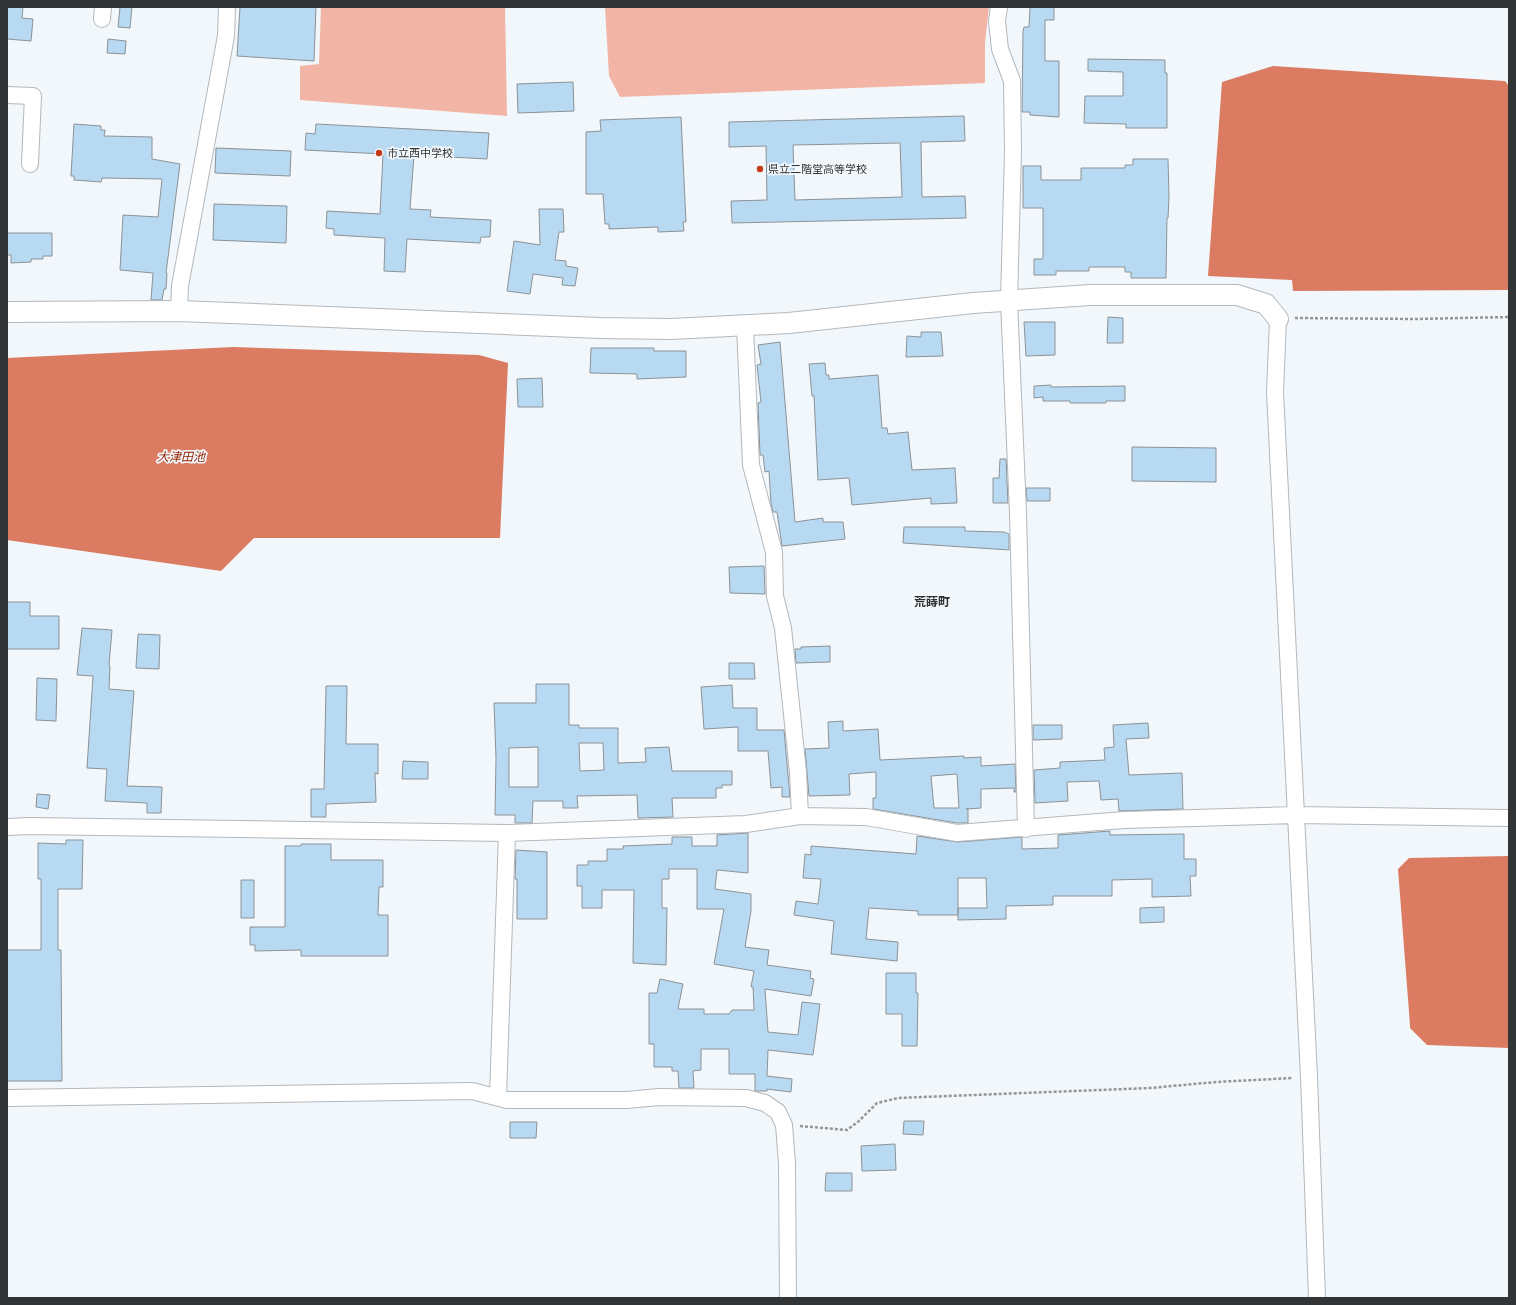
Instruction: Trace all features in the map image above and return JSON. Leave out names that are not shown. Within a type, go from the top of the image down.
[{"type":"street","points":[[179,311],[180,286],[226,36],[227,7]]},
{"type":"street","points":[[999,7],[997,22],[1000,49],[1012,81],[1013,151],[1010,301],[1018,514],[1026,829]]},
{"type":"street","points":[[7,95],[33,96],[30,164]]},
{"type":"street","points":[[7,312],[179,311],[600,328],[671,329],[789,324],[973,303],[1090,295],[1237,295],[1266,304],[1278,320],[1275,392],[1309,1077],[1317,1298]]},
{"type":"street","points":[[745,326],[751,465],[774,552],[775,596],[784,636],[798,772],[800,816]]},
{"type":"street","points":[[7,827],[30,826],[507,833],[746,824],[800,816],[866,817],[958,833],[1026,829],[1124,820],[1296,815],[1509,818]]},
{"type":"street","points":[[498,1097],[507,833]]},
{"type":"street","points":[[7,1098],[472,1091],[507,1100],[627,1100],[660,1097],[746,1098],[765,1103],[778,1112],[784,1125],[787,1164],[788,1298]]},
{"type":"path","points":[[1278,320],[1509,317]]},
{"type":"path","points":[[784,1125],[847,1130],[859,1121],[877,1103],[898,1098],[1027,1094],[1309,1077]]},
{"type":"shaded area","points":[[321,7],[505,7],[507,116],[300,100],[300,66],[319,64]]},
{"type":"shaded area","points":[[605,7],[989,7],[985,43],[985,83],[620,97],[609,76]]},
{"type":"water","points":[[1273,66],[1505,81],[1509,86],[1509,290],[1293,291],[1292,280],[1208,276],[1222,82]]},
{"type":"water","name":"大津田池","points":[[233,347],[479,355],[508,363],[500,538],[254,538],[221,571],[7,540],[7,358]]},
{"type":"water","points":[[1509,856],[1509,1048],[1427,1045],[1410,1028],[1398,869],[1409,858]]},
{"type":"building","points":[[7,7],[23,7],[22,18],[33,19],[31,41],[7,39]]},
{"type":"building","points":[[120,7],[132,7],[130,28],[118,27]]},
{"type":"building","points":[[240,7],[316,7],[314,61],[237,56]]},
{"type":"building","points":[[1030,7],[1054,7],[1054,20],[1045,20],[1045,61],[1059,61],[1059,117],[1030,115],[1030,112],[1022,112],[1023,32],[1024,27],[1029,27]]},
{"type":"building","points":[[108,39],[126,41],[125,54],[107,53]]},
{"type":"building","points":[[1088,59],[1165,60],[1165,73],[1167,73],[1167,128],[1126,128],[1126,124],[1084,123],[1085,96],[1123,96],[1123,72],[1088,71]]},
{"type":"building","points":[[573,82],[574,111],[518,113],[517,84]]},
{"type":"building","points":[[964,116],[965,141],[921,142],[922,197],[965,196],[966,218],[732,223],[731,201],[767,200],[766,146],[729,147],[729,122]],"holes":[[[900,143],[902,197],[795,200],[793,145]]]},
{"type":"building","points":[[681,117],[686,222],[683,222],[684,231],[658,232],[658,227],[609,229],[609,224],[605,224],[603,194],[586,194],[586,132],[601,131],[600,120]]},
{"type":"building","points":[[74,124],[101,126],[101,130],[105,130],[104,136],[152,137],[152,159],[180,164],[166,273],[166,289],[164,289],[162,300],[151,300],[153,273],[120,270],[123,215],[158,217],[162,179],[102,178],[101,182],[74,180],[74,176],[71,176]]},
{"type":"building","points":[[316,124],[489,133],[487,159],[414,155],[410,209],[431,210],[430,217],[491,220],[490,237],[481,237],[480,243],[407,239],[405,272],[384,271],[385,238],[334,235],[334,229],[326,228],[327,211],[380,214],[383,154],[305,150],[306,133],[315,134]]},
{"type":"building","points":[[216,148],[291,151],[290,176],[215,173]]},
{"type":"building","points":[[1133,159],[1168,159],[1169,197],[1167,218],[1166,278],[1131,278],[1131,272],[1125,272],[1125,267],[1089,267],[1089,271],[1056,271],[1056,275],[1034,275],[1034,259],[1042,259],[1043,257],[1043,208],[1023,208],[1023,166],[1041,166],[1041,180],[1081,180],[1081,168],[1125,168],[1125,165],[1133,165]]},
{"type":"building","points":[[214,204],[287,206],[286,243],[213,240]]},
{"type":"building","points":[[539,209],[563,209],[564,232],[559,232],[555,260],[566,261],[566,266],[578,268],[575,286],[562,285],[563,278],[533,274],[530,294],[507,291],[514,241],[540,245]]},
{"type":"building","points":[[7,233],[52,233],[52,256],[43,256],[43,259],[31,259],[31,262],[11,263],[11,255],[7,255]]},
{"type":"building","points":[[1108,317],[1123,318],[1123,343],[1107,343]]},
{"type":"building","points":[[1024,322],[1055,322],[1055,355],[1026,356]]},
{"type":"building","points":[[921,332],[941,332],[943,356],[906,357],[907,336],[921,337]]},
{"type":"building","points":[[780,342],[795,522],[823,518],[823,522],[843,522],[845,539],[782,546],[777,512],[773,512],[771,503],[769,471],[765,472],[763,455],[760,455],[758,403],[761,402],[757,365],[761,364],[758,345]]},
{"type":"building","points":[[591,348],[654,348],[654,351],[686,351],[686,377],[637,379],[637,374],[590,373]]},
{"type":"building","points":[[825,363],[826,375],[829,375],[829,379],[878,375],[882,428],[887,428],[888,434],[908,432],[912,470],[955,468],[957,503],[931,504],[931,498],[852,505],[849,478],[818,480],[814,396],[812,396],[809,364]]},
{"type":"building","points":[[542,378],[543,407],[518,407],[517,379]]},
{"type":"building","points":[[1051,385],[1051,387],[1125,386],[1125,401],[1106,401],[1106,403],[1070,403],[1070,401],[1043,401],[1043,397],[1034,398],[1034,386]]},
{"type":"building","points":[[1132,447],[1216,448],[1216,482],[1132,481]]},
{"type":"building","points":[[1000,459],[1006,459],[1008,503],[993,503],[993,478],[999,478]]},
{"type":"building","points":[[1026,488],[1050,488],[1050,501],[1027,501]]},
{"type":"building","points":[[904,527],[965,527],[965,531],[1004,532],[1009,534],[1009,550],[903,543]]},
{"type":"building","points":[[764,566],[765,594],[730,593],[729,567]]},
{"type":"building","points":[[7,602],[30,602],[30,616],[59,616],[59,649],[7,649]]},
{"type":"building","points":[[82,628],[112,630],[109,665],[109,689],[134,691],[127,786],[162,787],[161,813],[147,813],[147,803],[105,801],[107,769],[87,768],[93,676],[77,675]]},
{"type":"building","points":[[138,634],[160,635],[159,669],[136,668]]},
{"type":"building","points":[[830,646],[830,662],[796,663],[795,649],[801,649],[801,647]]},
{"type":"building","points":[[729,663],[754,663],[755,679],[729,679]]},
{"type":"building","points":[[37,678],[57,679],[56,721],[36,720]]},
{"type":"building","points":[[536,684],[569,684],[569,725],[579,725],[579,728],[618,728],[618,763],[646,762],[645,748],[669,747],[672,771],[732,771],[732,785],[722,785],[722,788],[716,788],[716,798],[672,798],[673,817],[638,818],[637,795],[577,796],[578,808],[563,808],[563,801],[533,801],[532,823],[515,823],[515,815],[495,815],[496,758],[494,703],[536,703]],"holes":[[[579,743],[603,743],[604,770],[580,771]],[[538,747],[538,787],[509,787],[509,748]]]},
{"type":"building","points":[[732,685],[733,708],[757,708],[757,730],[784,730],[790,797],[782,797],[782,787],[771,788],[768,751],[738,751],[738,727],[704,729],[701,687]]},
{"type":"building","points":[[326,686],[347,686],[346,744],[378,744],[378,774],[375,773],[376,802],[326,804],[326,817],[311,817],[311,789],[324,789]]},
{"type":"building","points":[[843,721],[843,731],[878,729],[880,760],[964,756],[964,758],[981,757],[981,766],[1015,764],[1016,792],[1014,792],[1014,788],[981,789],[981,808],[966,809],[968,809],[968,823],[957,823],[873,809],[873,798],[876,798],[876,772],[849,774],[850,795],[809,796],[805,749],[829,748],[828,722]],"holes":[[[957,774],[959,808],[934,808],[931,776]]]},
{"type":"building","points":[[1148,723],[1149,738],[1126,739],[1129,775],[1182,773],[1183,809],[1119,811],[1118,799],[1101,800],[1099,781],[1067,782],[1068,801],[1035,803],[1034,770],[1060,768],[1060,762],[1105,760],[1104,748],[1114,747],[1113,725]]},
{"type":"building","points":[[1033,725],[1062,725],[1062,739],[1033,740]]},
{"type":"building","points":[[403,761],[428,762],[428,779],[402,779]]},
{"type":"building","points":[[37,794],[50,795],[48,809],[36,807]]},
{"type":"building","points":[[1110,831],[1110,835],[1184,834],[1184,859],[1196,859],[1196,876],[1190,876],[1191,896],[1152,897],[1152,879],[1112,880],[1112,896],[1053,896],[1053,905],[1006,906],[1006,919],[958,920],[958,915],[918,915],[918,911],[869,908],[866,939],[898,942],[897,961],[831,954],[834,921],[794,915],[796,901],[818,904],[821,879],[803,878],[805,854],[811,855],[811,846],[916,854],[917,836],[958,842],[1022,837],[1022,849],[1058,848],[1058,835]],"holes":[[[958,878],[986,878],[987,908],[958,908]]]},
{"type":"building","points":[[748,833],[748,873],[717,870],[715,889],[751,894],[751,911],[745,947],[769,950],[767,965],[811,971],[810,978],[814,979],[811,996],[765,989],[768,1032],[798,1035],[802,1002],[820,1004],[813,1055],[768,1050],[767,1076],[792,1079],[791,1092],[767,1089],[767,1091],[755,1091],[755,1074],[729,1074],[729,1049],[701,1049],[701,1070],[693,1071],[694,1088],[679,1088],[678,1071],[672,1071],[672,1067],[654,1067],[654,1044],[649,1044],[649,993],[657,993],[660,979],[683,984],[678,1009],[704,1009],[704,1014],[729,1014],[732,1010],[754,1010],[753,987],[751,987],[754,971],[714,964],[724,909],[697,909],[697,869],[669,869],[669,879],[662,879],[662,908],[667,908],[666,965],[633,963],[634,890],[602,890],[602,908],[582,908],[582,886],[577,886],[577,865],[588,865],[588,861],[607,861],[607,849],[623,849],[623,846],[672,844],[672,837],[692,837],[692,846],[717,846],[717,835]]},
{"type":"building","points":[[66,840],[83,840],[82,889],[58,889],[58,950],[61,950],[62,1081],[7,1081],[7,950],[41,950],[41,879],[38,879],[38,843],[66,844]]},
{"type":"building","points":[[301,844],[331,844],[331,860],[383,860],[383,887],[379,887],[378,915],[388,915],[388,956],[301,956],[301,950],[255,951],[255,945],[250,945],[250,927],[285,927],[285,846],[301,846]]},
{"type":"building","points":[[516,850],[547,852],[547,919],[517,919],[517,879],[515,879]]},
{"type":"building","points":[[241,880],[254,880],[254,918],[241,918]]},
{"type":"building","points":[[1164,907],[1164,922],[1140,923],[1140,908]]},
{"type":"building","points":[[886,973],[916,973],[916,993],[918,993],[917,1046],[902,1046],[902,1014],[886,1014]]},
{"type":"building","points":[[904,1121],[924,1121],[923,1135],[903,1134]]},
{"type":"building","points":[[510,1122],[537,1122],[536,1138],[510,1138]]},
{"type":"building","points":[[895,1144],[896,1170],[862,1171],[861,1146]]},
{"type":"building","points":[[826,1173],[852,1173],[852,1191],[825,1191]]},
{"type":"place","name":"市立西中学校","points":[[379,153]]},
{"type":"place","name":"県立二階堂高等学校","points":[[760,169]]},
{"type":"district","name":"荒蒔町","points":[[932,602]]}]
